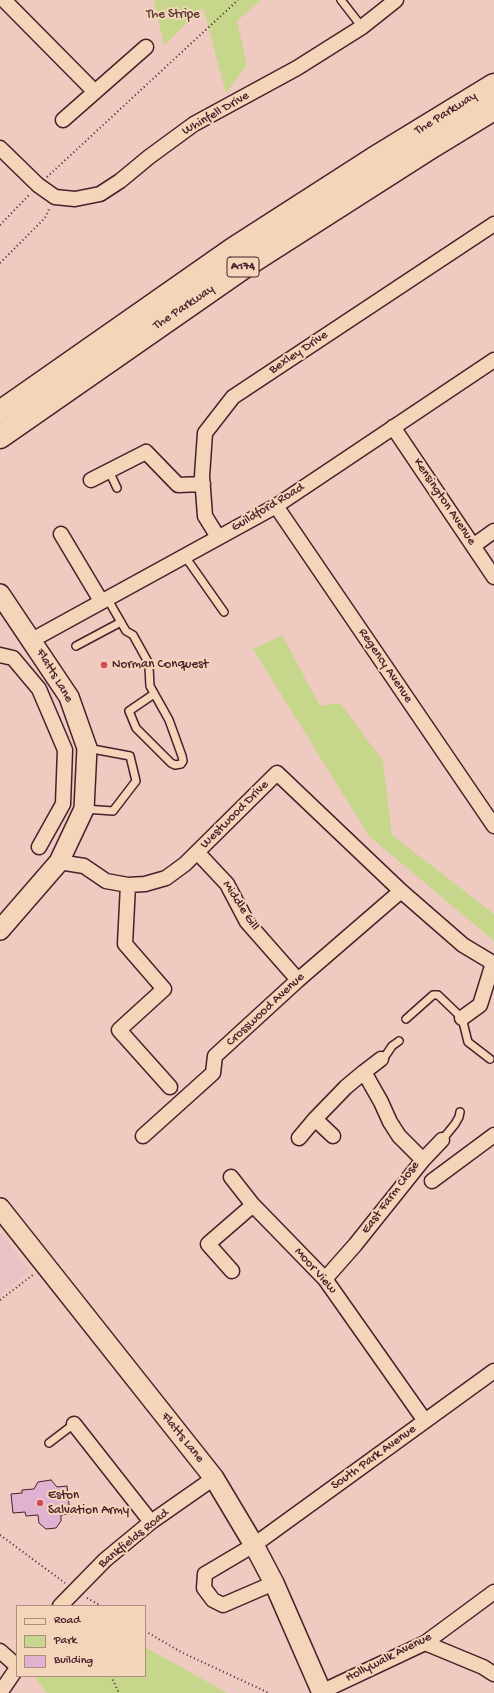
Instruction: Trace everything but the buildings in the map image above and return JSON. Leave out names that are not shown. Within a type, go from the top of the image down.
[{"type":"highway","name":"The Parkway","points":[[0,412],[233,249],[373,159],[494,85]]},
{"type":"highway","name":"The Parkway","points":[[0,437],[250,263],[494,108]]},
{"type":"street","points":[[4,0],[95,92]]},
{"type":"street","name":"Whinfell Drive","points":[[0,148],[38,186],[55,197],[75,199],[100,194],[120,181],[149,157],[194,124],[297,68],[362,27],[396,0]]},
{"type":"street","points":[[63,120],[146,47]]},
{"type":"street","name":"Bexley Drive","points":[[218,537],[205,516],[203,484],[205,433],[233,397],[494,224]]},
{"type":"street","name":"Guildford Road","points":[[32,640],[104,599],[276,506],[494,360]]},
{"type":"street","name":"Kensington Avenue","points":[[393,427],[494,577]]},
{"type":"street","points":[[90,480],[146,452],[178,485],[203,484]]},
{"type":"street","name":"Regency Avenue","points":[[276,506],[494,826]]},
{"type":"street","points":[[473,546],[494,531]]},
{"type":"street","points":[[61,534],[104,599]]},
{"type":"street","name":"Flatts Lane","points":[[0,594],[69,697],[87,748],[84,809],[60,862],[0,930]]},
{"type":"street","points":[[0,655],[13,658],[39,689],[65,750],[63,804],[39,847]]},
{"type":"street","points":[[55,727],[76,719]]},
{"type":"street","name":"Westwood Drive","points":[[60,862],[84,866],[106,881],[128,884],[145,884],[166,878],[185,864],[277,773],[401,891]]},
{"type":"street","name":"Middle Gill","points":[[197,852],[227,884],[247,922],[298,980]]},
{"type":"street","points":[[128,884],[124,944],[164,989],[119,1030],[170,1087]]},
{"type":"street","points":[[401,891],[463,945],[493,963],[480,1005],[462,1018]]},
{"type":"street","name":"Crosswood Avenue","points":[[143,1136],[213,1073],[215,1056],[298,980],[401,891]]},
{"type":"street","points":[[299,1138],[346,1087],[381,1058]]},
{"type":"street","name":"East Farm Close","points":[[325,1279],[355,1245],[422,1160],[400,1136],[390,1122],[378,1096],[364,1072]]},
{"type":"street","points":[[315,1119],[333,1136]]},
{"type":"street","points":[[432,1181],[494,1135]]},
{"type":"street","points":[[422,1160],[442,1140]]},
{"type":"street","name":"Moor View","points":[[231,1177],[253,1205],[325,1279],[425,1421]]},
{"type":"street","points":[[232,1271],[208,1244],[253,1205]]},
{"type":"street","name":"Flatts Lane","points":[[0,1208],[214,1478],[254,1545],[274,1583],[321,1692]]},
{"type":"street","name":"South Park Avenue","points":[[274,1583],[223,1605],[213,1600],[204,1588],[205,1574],[254,1545],[494,1371]]},
{"type":"street","points":[[74,1424],[151,1522]]},
{"type":"street","name":"Bankfields Road","points":[[61,1605],[106,1560],[151,1522],[214,1478]]},
{"type":"street","name":"Hollywalk Avenue","points":[[321,1692],[425,1644],[494,1592]]},
{"type":"street","points":[[425,1644],[483,1667],[494,1674]]},
{"type":"street","points":[[0,1651],[16,1666]]},
{"type":"street","points":[[0,1693],[16,1669]]},
{"type":"lane","points":[[341,0],[362,27]]},
{"type":"lane","points":[[108,471],[117,488]]},
{"type":"lane","points":[[184,556],[224,612]]},
{"type":"lane","points":[[104,599],[126,630],[133,635],[148,662],[150,671],[149,680],[154,694],[169,720],[182,756],[183,760],[181,764],[175,766],[171,763],[136,728],[129,711],[154,694]]},
{"type":"lane","points":[[76,646],[121,622]]},
{"type":"lane","points":[[84,809],[112,811],[136,781],[130,756],[87,748]]},
{"type":"lane","points":[[406,1019],[435,994],[462,1018],[468,1042],[490,1059]]},
{"type":"lane","points":[[381,1058],[386,1055],[392,1046],[399,1041]]},
{"type":"lane","points":[[442,1140],[460,1117],[460,1112]]},
{"type":"lane","points":[[49,1443],[74,1424]]},
{"type":"path","points":[[0,225],[38,186],[238,0]]},
{"type":"path","points":[[0,262],[45,218],[55,197]]},
{"type":"path","points":[[0,1300],[45,1266]]},
{"type":"path","points":[[0,1535],[74,1591],[99,1605]]},
{"type":"path","points":[[146,1632],[183,1653],[269,1693]]},
{"type":"path","points":[[111,1677],[119,1693]]},
{"type":"shaded area","points":[[0,1232],[30,1271],[0,1295]]},
{"type":"green space","name":"The Stripe","points":[[154,0],[231,0],[233,5],[232,0],[261,0],[237,21],[247,65],[226,93],[203,8],[164,45]]},
{"type":"green space","points":[[282,635],[320,706],[340,703],[383,761],[392,835],[494,914],[494,941],[369,836],[253,649]]},
{"type":"green space","points":[[146,1648],[227,1693],[47,1693],[35,1677],[146,1677]]},
{"type":"place","name":"Norman Conquest","points":[[104,665]]},
{"type":"place","name":"Eston Salvation Army","points":[[40,1503]]}]
